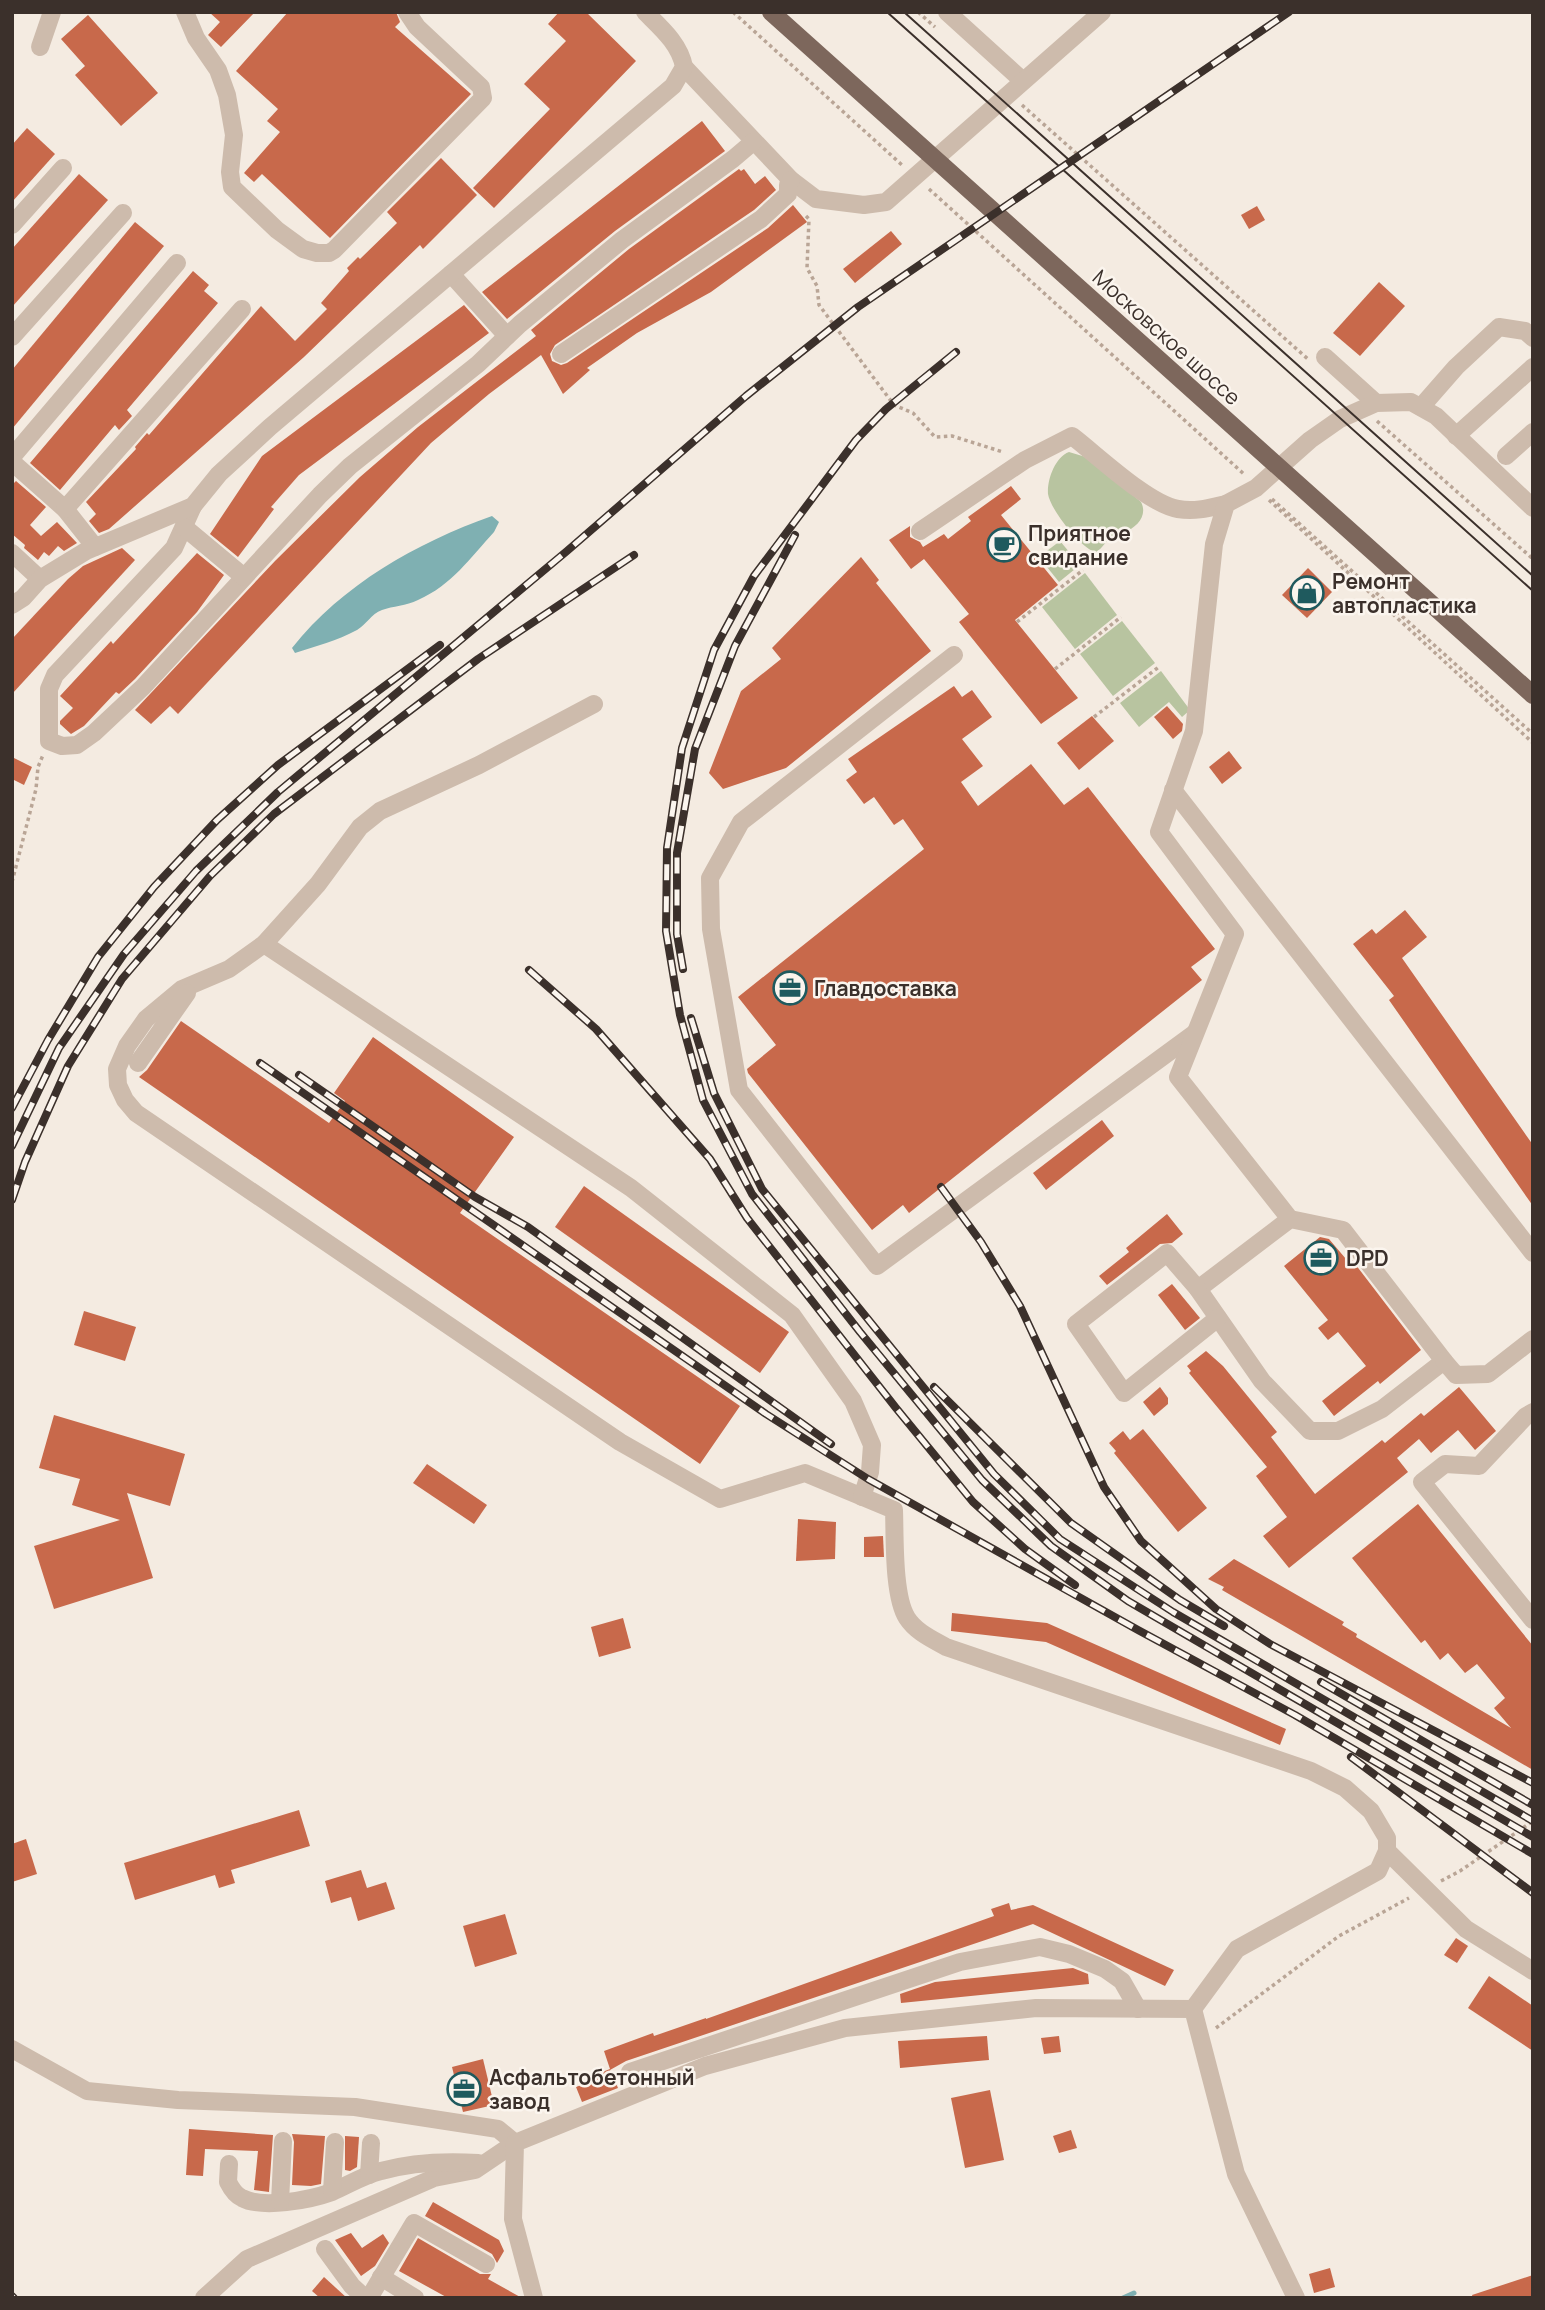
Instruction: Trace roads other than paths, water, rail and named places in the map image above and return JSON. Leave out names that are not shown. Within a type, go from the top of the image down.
[{"type":"main road","name":"Московское шоссе","points":[[771,12],[1533,695]]},
{"type":"lane","points":[[40,47],[52,12]]},
{"type":"lane","points":[[185,12],[218,70],[227,94],[234,135],[230,172],[232,187],[277,230],[303,249],[329,253],[483,98],[481,87],[416,27],[407,12]]},
{"type":"lane","points":[[645,12],[675,45],[682,55],[684,67],[790,187],[816,199],[864,205],[886,202],[1102,12]]},
{"type":"lane","points":[[947,12],[1023,81]]},
{"type":"lane","points":[[684,67],[673,86],[270,427],[219,474],[193,506],[174,548],[55,675],[48,689],[49,741],[62,746],[77,745],[94,733],[143,687],[350,466],[478,364],[622,240],[733,159],[752,142]]},
{"type":"lane","points":[[12,225],[63,168]]},
{"type":"lane","points":[[561,354],[761,219],[790,187]]},
{"type":"lane","points":[[12,337],[123,213]]},
{"type":"lane","points":[[12,457],[177,263]]},
{"type":"lane","points":[[451,274],[508,336]]},
{"type":"lane","points":[[65,509],[242,309]]},
{"type":"lane","points":[[1421,407],[1456,367],[1499,327],[1530,331]]},
{"type":"lane","points":[[1319,360],[1376,412]]},
{"type":"lane","points":[[1456,436],[1533,367]]},
{"type":"lane","points":[[920,531],[1024,460],[1072,436],[1144,493],[1175,509],[1200,510],[1226,504],[1257,487],[1310,440],[1340,419],[1411,402],[1436,416],[1533,508]]},
{"type":"lane","points":[[1506,456],[1533,432]]},
{"type":"lane","points":[[12,463],[65,509],[95,547]]},
{"type":"lane","points":[[1226,504],[1214,544],[1194,731],[1159,832],[1235,934],[1178,1077],[1290,1219],[1343,1230],[1456,1376],[1488,1374],[1533,1339]]},
{"type":"lane","points":[[12,605],[23,598],[40,579],[95,547],[193,506]]},
{"type":"lane","points":[[184,527],[244,577]]},
{"type":"lane","points":[[12,553],[40,579]]},
{"type":"lane","points":[[954,655],[741,822],[710,878],[711,929],[739,1090],[877,1266],[1195,1033]]},
{"type":"lane","points":[[594,704],[479,765],[380,811],[359,827],[318,884],[264,944],[229,969],[182,989],[146,1019],[127,1046],[117,1069],[118,1085],[125,1100],[136,1113],[620,1442],[720,1499],[805,1473],[894,1510],[899,1597],[908,1620],[921,1633],[946,1647],[1311,1771],[1345,1788],[1371,1811],[1387,1838],[1387,1851],[1378,1871],[1237,1949],[1194,2009],[1236,2174],[1296,2298]]},
{"type":"lane","points":[[1173,790],[1533,1253]]},
{"type":"lane","points":[[264,944],[631,1188],[792,1315],[853,1401],[872,1446],[870,1472],[862,1497]]},
{"type":"lane","points":[[138,1063],[193,984]]},
{"type":"lane","points":[[1198,1289],[1290,1219]]},
{"type":"lane","points":[[1218,1318],[1124,1393],[1076,1324],[1167,1253],[1198,1289],[1262,1381],[1310,1431],[1338,1431],[1382,1409],[1444,1361]]},
{"type":"lane","points":[[1533,1412],[1479,1465],[1445,1464],[1422,1482],[1533,1620]]},
{"type":"lane","points":[[1387,1851],[1466,1929],[1533,1971]]},
{"type":"lane","points":[[630,2072],[960,1962],[1040,1947],[1069,1954],[1105,1969],[1122,1982],[1138,2009]]},
{"type":"lane","points":[[204,2298],[247,2259],[435,2178],[475,2171],[515,2143],[705,2066],[845,2028],[1035,2008],[1194,2009]]},
{"type":"lane","points":[[12,2049],[87,2091],[178,2100],[355,2107],[498,2129],[515,2143]]},
{"type":"lane","points":[[281,2202],[283,2141]]},
{"type":"lane","points":[[332,2192],[335,2141]]},
{"type":"lane","points":[[369,2175],[371,2143]]},
{"type":"lane","points":[[515,2143],[513,2219],[534,2298]]},
{"type":"lane","points":[[229,2165],[228,2182],[240,2197],[255,2203],[281,2202],[332,2192],[379,2171],[418,2164],[440,2161],[485,2163]]},
{"type":"lane","points":[[325,2249],[352,2286],[367,2298],[414,2223],[486,2264]]},
{"type":"lane","points":[[381,2277],[415,2298]]},
{"type":"water","points":[[492,516],[499,522],[494,532],[441,587],[413,602],[378,612],[349,634],[295,653],[292,648],[312,625],[382,568],[436,539]]},
{"type":"waterway","points":[[1123,2298],[1134,2293]]},
{"type":"tram line","points":[[887,12],[1533,591]]},
{"type":"tram line","points":[[904,12],[1533,576]]},
{"type":"railway","points":[[12,1146],[59,1048],[124,954],[196,871],[278,792],[567,551],[746,396],[858,307],[1289,12]]},
{"type":"railway","points":[[956,352],[886,409],[856,440],[754,576],[714,650],[682,748],[667,848],[666,931],[680,1015],[703,1100],[752,1194],[860,1332],[982,1480],[1051,1546],[1128,1601],[1533,1837]]},
{"type":"railway","points":[[683,969],[677,934],[677,853],[695,749],[735,646],[795,535]]},
{"type":"railway","points":[[12,1200],[25,1162],[68,1066],[122,979],[210,876],[274,814],[478,659],[634,555]]},
{"type":"railway","points":[[12,1108],[48,1040],[98,957],[154,887],[217,820],[278,765],[440,645]]},
{"type":"railway","points":[[529,970],[596,1029],[710,1159],[747,1218],[973,1502],[1025,1549],[1075,1585]]},
{"type":"railway","points":[[691,1018],[714,1093],[762,1189],[994,1474],[1060,1539],[1173,1612],[1533,1821]]},
{"type":"railway","points":[[260,1063],[766,1414],[868,1479],[1295,1715],[1533,1854]]},
{"type":"railway","points":[[299,1075],[475,1197],[528,1227],[831,1444]]},
{"type":"railway","points":[[941,1187],[981,1242],[1020,1306],[1104,1487],[1141,1541],[1216,1609],[1270,1644],[1533,1783]]},
{"type":"railway","points":[[934,1387],[1071,1523],[1180,1600],[1224,1626]]},
{"type":"railway","points":[[1321,1682],[1533,1805]]},
{"type":"railway","points":[[1351,1757],[1533,1893]]},
{"type":"place","name":"Приятное свидание","points":[[1004,545]]},
{"type":"place","name":"Ремонт автопластика","points":[[1307,593]]},
{"type":"place","name":"Главдоставка","points":[[790,988]]},
{"type":"place","name":"DPD","points":[[1321,1258]]},
{"type":"place","name":"Асфальтобетонный завод","points":[[464,2089]]}]
